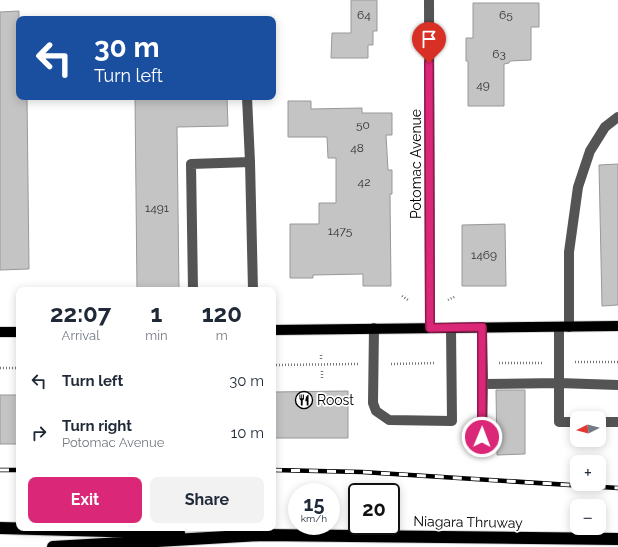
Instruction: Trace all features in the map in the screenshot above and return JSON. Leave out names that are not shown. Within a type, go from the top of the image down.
[{"type":"highway","points":[[0,528],[16,528]]},
{"type":"highway","points":[[112,531],[262,535]]},
{"type":"highway","name":"Niagara Thruway","points":[[53,547],[262,535],[618,539]]},
{"type":"main road","points":[[276,330],[618,326]]},
{"type":"main road","points":[[0,332],[16,332]]},
{"type":"street","name":"Potomac Avenue","points":[[429,0],[430,328]]},
{"type":"street","points":[[247,100],[253,287]]},
{"type":"street","points":[[570,422],[559,422],[559,383],[568,252],[578,187],[590,151],[605,127],[618,117]]},
{"type":"street","points":[[194,287],[191,164],[250,162]]},
{"type":"street","points":[[482,327],[482,450]]},
{"type":"street","points":[[374,328],[373,403],[376,411],[389,420],[452,421],[451,328]]},
{"type":"street","points":[[483,384],[559,383],[618,385]]},
{"type":"street","points":[[606,422],[618,422]]},
{"type":"path","points":[[402,296],[408,300]]},
{"type":"path","points":[[448,300],[456,296]]},
{"type":"path","points":[[321,355],[321,361]]},
{"type":"path","points":[[0,368],[16,368]]},
{"type":"path","points":[[322,371],[322,379]]},
{"type":"building","points":[[351,0],[377,0],[377,31],[373,31],[373,45],[368,45],[368,58],[331,58],[332,33],[351,33]]},
{"type":"building","points":[[473,3],[539,3],[539,27],[531,27],[531,60],[510,61],[509,63],[504,64],[504,106],[468,106],[468,61],[466,61],[466,38],[473,38]]},
{"type":"building","points":[[19,11],[19,16],[16,16],[16,100],[27,100],[29,269],[0,270],[0,12]]},
{"type":"building","points":[[135,100],[227,100],[228,126],[177,127],[179,287],[137,287]]},
{"type":"building","points":[[288,101],[311,101],[311,109],[362,108],[362,113],[392,113],[392,135],[386,135],[388,170],[392,170],[392,194],[390,194],[391,286],[363,286],[363,274],[313,275],[313,278],[290,278],[290,224],[319,224],[319,203],[336,203],[336,158],[328,158],[327,137],[288,137]]},
{"type":"building","points":[[618,164],[618,305],[602,306],[599,165]]},
{"type":"building","points":[[505,224],[506,286],[462,286],[462,225]]},
{"type":"building","points":[[496,390],[525,390],[525,454],[497,455]]},
{"type":"building","points":[[348,391],[348,438],[276,438],[276,392]]},
{"type":"building","points":[[0,395],[16,395],[16,444],[0,444]]},
{"type":"railway","points":[[0,470],[16,470]]},
{"type":"railway","points":[[276,470],[362,472],[618,488]]},
{"type":"place","name":"Roost","points":[[304,400]]},
{"type":"route","points":[[429,63],[430,328],[482,327],[482,437]]}]
